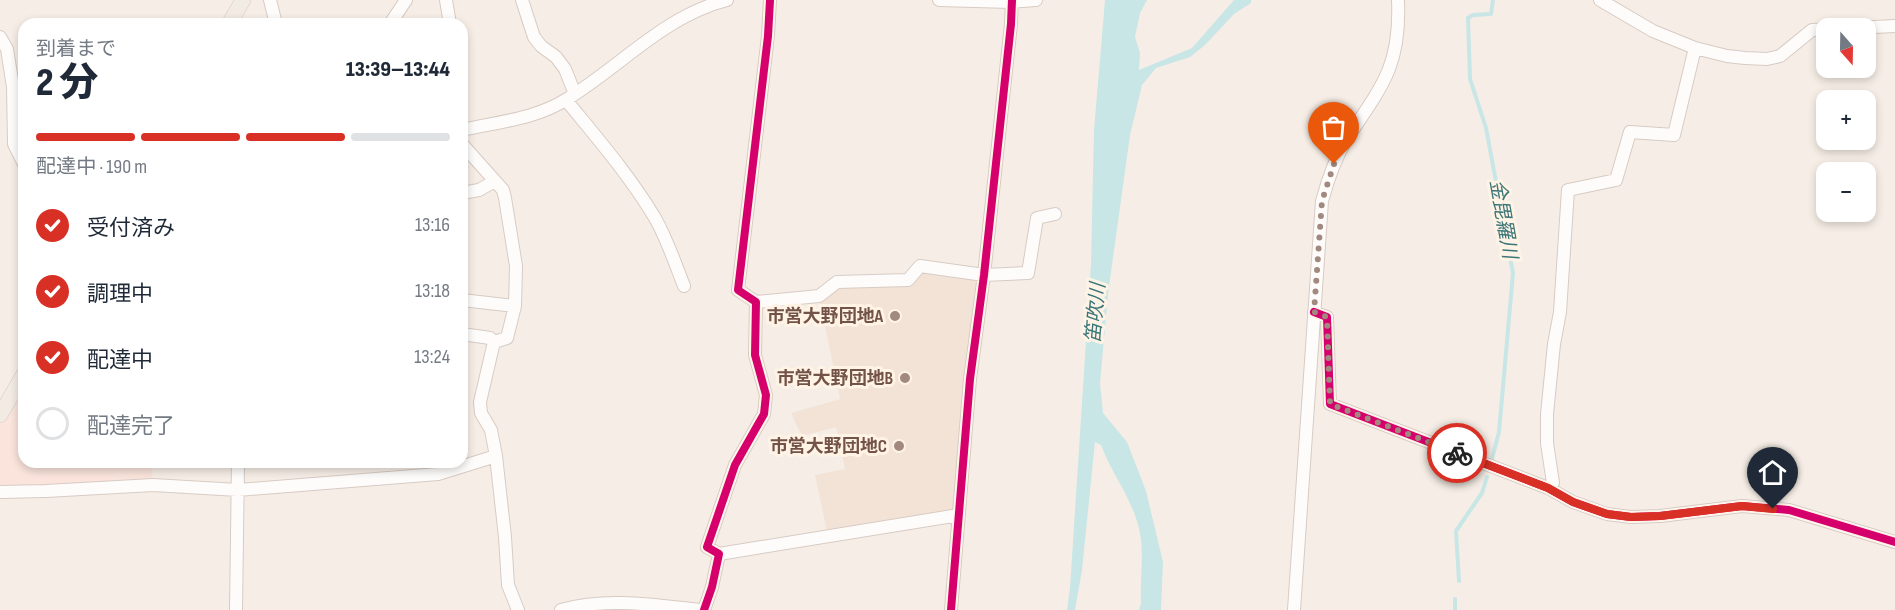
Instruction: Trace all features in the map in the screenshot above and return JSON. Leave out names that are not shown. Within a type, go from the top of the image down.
[{"type":"main road","points":[[232,18],[243,0]]},
{"type":"main road","points":[[0,415],[18,385]]},
{"type":"street","points":[[270,0],[274,18]]},
{"type":"street","points":[[394,18],[406,0]]},
{"type":"street","points":[[446,0],[449,18]]},
{"type":"street","points":[[522,0],[534,37],[541,46],[556,57],[565,69],[571,97],[655,219],[669,245],[684,286]]},
{"type":"street","points":[[468,129],[535,115],[571,97],[676,20],[705,6],[727,0]]},
{"type":"street","points":[[770,0],[738,290],[756,302],[819,296],[837,282],[908,280],[920,266],[984,275],[1028,273],[1037,218],[1055,214]]},
{"type":"street","points":[[939,0],[1036,0]]},
{"type":"street","points":[[1294,610],[1320,219],[1327,184],[1334,164],[1389,68],[1397,43],[1398,0]]},
{"type":"street","points":[[1600,0],[1653,31],[1695,48],[1727,56],[1767,59],[1779,56],[1812,30],[1895,26]]},
{"type":"street","points":[[951,610],[970,379],[984,275],[1012,1]]},
{"type":"street","points":[[0,37],[7,49],[13,87],[14,144],[18,152]]},
{"type":"street","points":[[1548,488],[1553,483],[1547,444],[1547,414],[1554,344],[1560,312],[1568,190],[1616,180],[1630,132],[1674,135],[1695,48]]},
{"type":"street","points":[[468,151],[503,190],[516,266],[515,306],[507,338],[494,342]]},
{"type":"street","points":[[468,192],[478,190],[495,181]]},
{"type":"street","points":[[468,301],[515,306]]},
{"type":"street","points":[[756,302],[755,355],[766,395],[764,414],[735,465],[706,548],[719,554],[959,514]]},
{"type":"street","points":[[1314,312],[1327,317],[1330,404],[1548,488],[1573,502],[1607,514],[1631,517],[1660,516],[1742,506],[1789,510],[1895,542]]},
{"type":"street","points":[[468,335],[490,338],[494,342]]},
{"type":"street","points":[[494,342],[480,402],[481,413],[491,430],[496,456],[504,526],[507,585],[518,610]]},
{"type":"street","points":[[468,465],[496,456]]},
{"type":"street","points":[[236,610],[238,468]]},
{"type":"street","points":[[0,492],[153,485],[238,490],[438,474],[457,468]]},
{"type":"street","points":[[561,610],[583,604],[643,604],[702,610],[712,587],[719,554]]},
{"type":"shaded area","points":[[920,266],[984,275],[959,515],[828,536],[815,475],[845,469],[836,427],[802,436],[791,413],[840,399],[819,296],[837,282],[908,280]]},
{"type":"shaded area","points":[[18,384],[18,468],[152,468],[153,485],[0,492],[0,415]]},
{"type":"water","name":"笛吹川","points":[[1105,0],[1147,0],[1140,13],[1135,37],[1140,53],[1139,70],[1192,48],[1234,0],[1251,0],[1251,3],[1234,14],[1205,45],[1190,57],[1156,68],[1142,85],[1130,135],[1108,294],[1100,383],[1103,413],[1127,442],[1146,491],[1163,562],[1161,610],[1139,610],[1142,549],[1137,522],[1101,445],[1095,442],[1082,570],[1075,610],[1067,610],[1091,264],[1094,130]]},
{"type":"waterway","name":"金毘羅川","points":[[1492,459],[1499,432],[1513,273],[1486,128],[1470,79],[1468,18],[1473,15],[1491,14],[1493,0]]},
{"type":"waterway","name":"金毘羅川","points":[[1459,581],[1456,531],[1482,493],[1487,477]]},
{"type":"waterway","name":"金毘羅川","points":[[1455,599],[1455,610]]},
{"type":"cycle path","points":[[704,610],[719,554],[707,547],[735,465],[764,414],[766,395],[755,355],[756,302],[738,290],[768,36],[770,0]]},
{"type":"cycle path","points":[[951,610],[970,379],[984,275],[1012,0]]},
{"type":"cycle path","points":[[1314,312],[1327,317],[1330,404],[1548,488],[1573,502],[1607,514],[1631,517],[1660,516],[1742,506],[1789,510],[1895,542]]},
{"type":"way so far","points":[[1334,164],[1322,201],[1314,312],[1327,317],[1330,404],[1457,453]]},
{"type":"place","name":"市営大野団地A","points":[[895,316]]},
{"type":"place","name":"市営大野団地B","points":[[905,378]]},
{"type":"place","name":"市営大野団地C","points":[[899,446]]},
{"type":"route","points":[[1457,453],[1548,488],[1573,502],[1607,514],[1631,517],[1660,516],[1742,506],[1773,509]]}]
